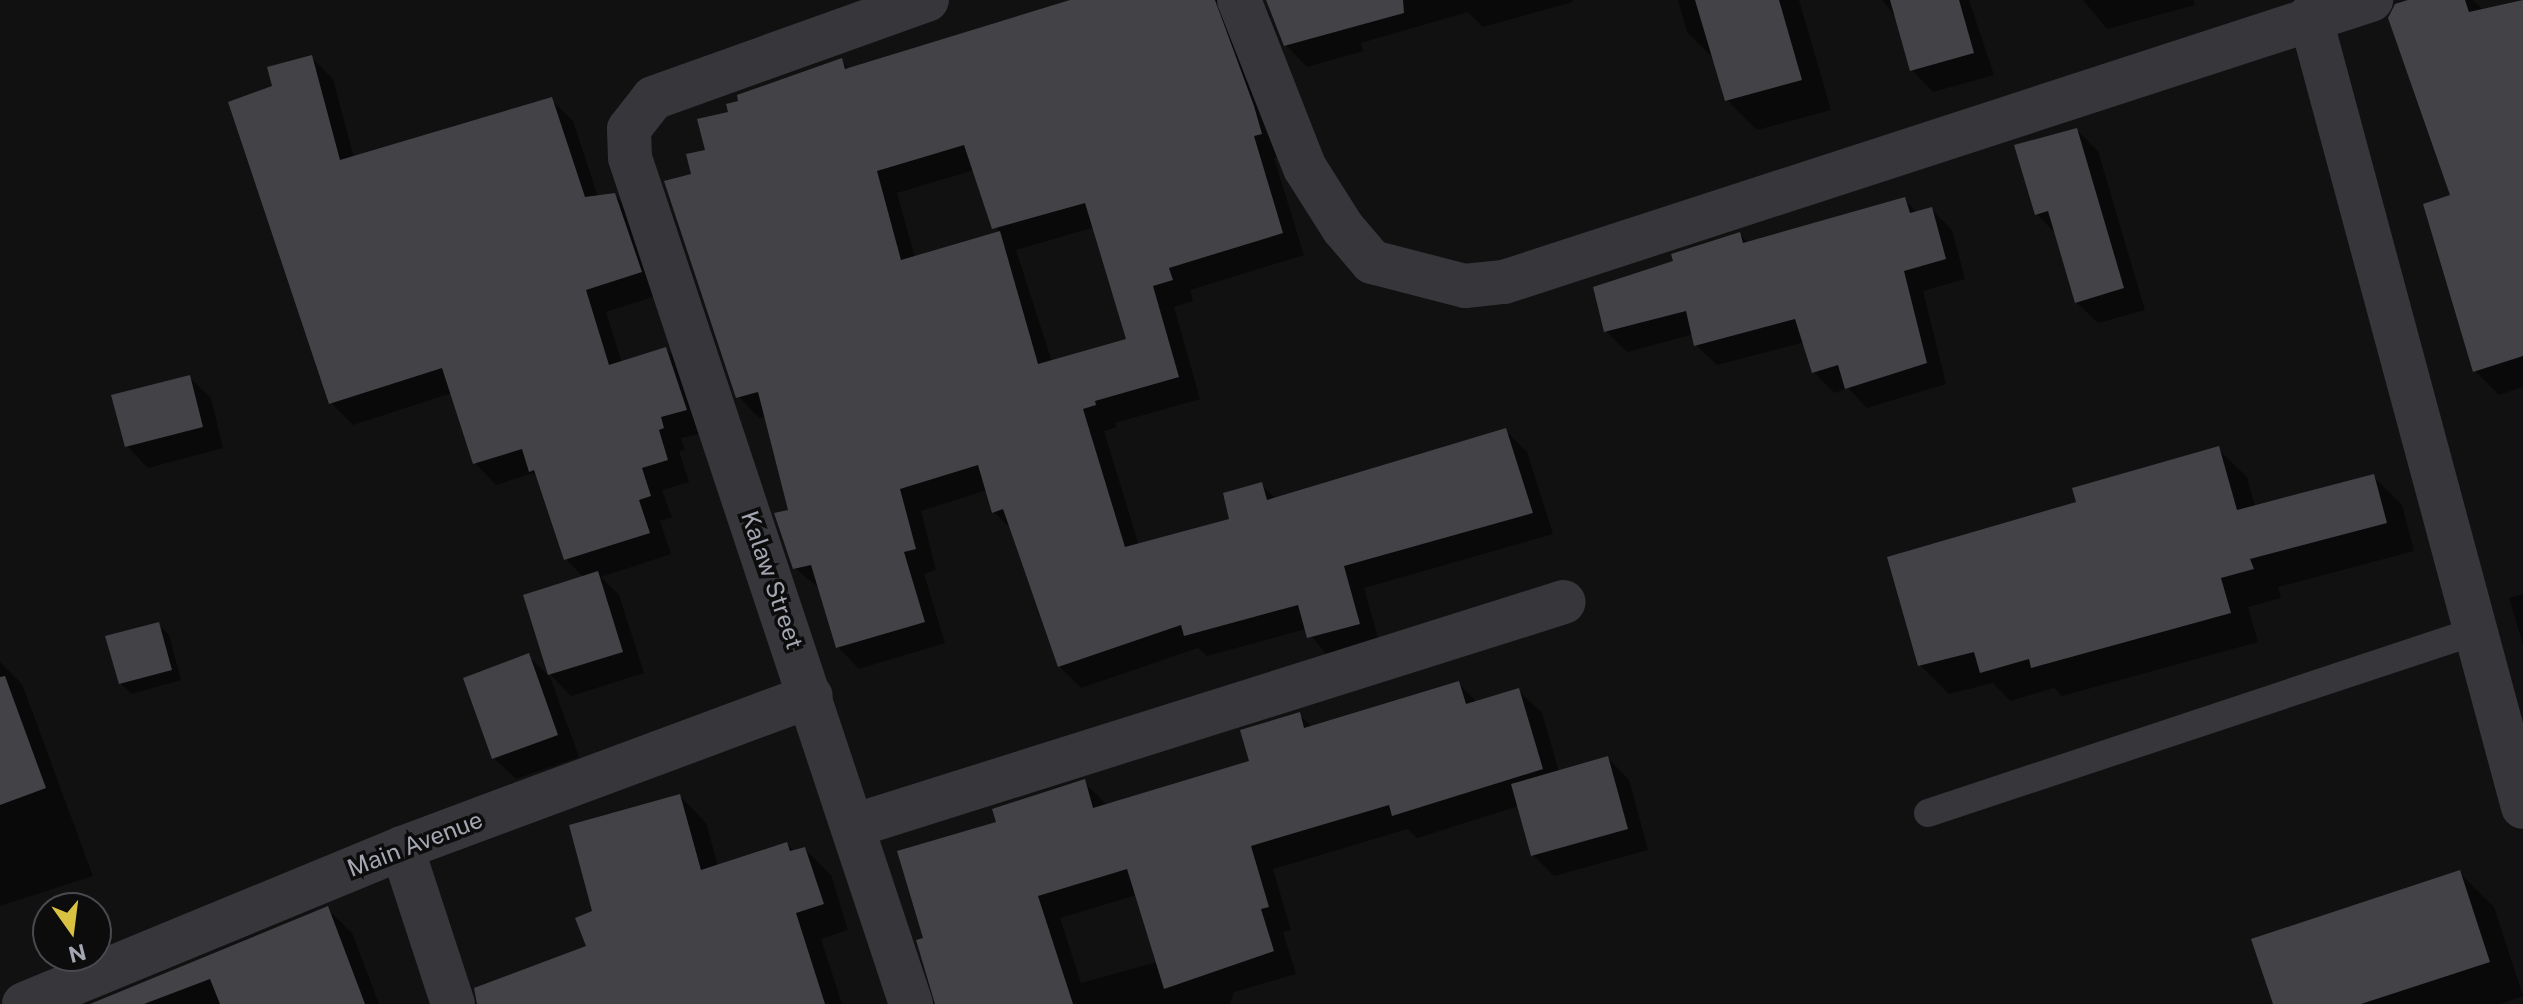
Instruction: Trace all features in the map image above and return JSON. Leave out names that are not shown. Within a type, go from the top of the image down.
[{"type":"street","name":"Kalaw Street","points":[[911,1004],[630,158],[629,129],[653,98],[927,0]]},
{"type":"street","points":[[1239,0],[1305,168],[1343,228],[1372,262],[1465,286],[1504,282],[2310,16],[2371,0]]},
{"type":"street","points":[[2310,16],[2523,807]]},
{"type":"street","points":[[853,826],[1564,602]]},
{"type":"street","name":"Main Avenue","points":[[24,1004],[402,848],[811,696]]},
{"type":"street","points":[[402,848],[453,1004]]},
{"type":"lane","points":[[1928,813],[2476,631]]},
{"type":"building","points":[[1070,0],[1215,0],[1254,106],[1262,134],[1254,136],[1283,233],[1169,268],[1173,280],[1153,286],[1179,377],[1095,401],[1096,405],[1083,409],[1125,547],[1229,519],[1223,493],[1262,482],[1267,500],[1506,428],[1533,513],[1344,566],[1360,624],[1307,638],[1298,605],[1184,636],[1181,625],[1058,667],[1003,509],[992,513],[978,465],[900,489],[916,549],[904,552],[925,622],[836,648],[811,565],[793,569],[774,513],[788,510],[758,392],[736,398],[664,181],[691,174],[686,154],[705,150],[697,119],[728,112],[726,104],[738,101],[737,95],[842,58],[845,69]],"holes":[[[964,145],[992,229],[1085,203],[1126,339],[1038,364],[1000,231],[901,260],[877,171]]]},
{"type":"building","points":[[1266,0],[1403,0],[1404,13],[1284,46]]},
{"type":"building","points":[[1695,0],[1779,0],[1802,80],[1725,101]]},
{"type":"building","points":[[1890,0],[1959,0],[1974,53],[1910,71]]},
{"type":"building","points":[[2408,0],[2465,0],[2469,12],[2523,0],[2523,356],[2473,372],[2423,204],[2450,195],[2388,18],[2395,4]]},
{"type":"building","points":[[312,55],[340,160],[552,97],[585,197],[615,193],[642,272],[586,290],[609,365],[666,347],[687,410],[661,417],[664,428],[659,430],[668,460],[642,468],[651,496],[639,500],[650,533],[564,560],[534,470],[529,472],[522,449],[473,464],[442,368],[329,404],[228,102],[272,86],[267,67]]},
{"type":"building","points":[[2077,128],[2124,288],[2075,303],[2048,211],[2035,215],[2014,145]]},
{"type":"building","points":[[1905,197],[1910,213],[1932,207],[1946,259],[1904,271],[1927,363],[1845,389],[1838,365],[1812,373],[1795,319],[1694,346],[1686,311],[1604,332],[1593,287],[1673,261],[1671,254],[1740,232],[1743,243]]},
{"type":"building","points":[[190,375],[203,427],[125,447],[111,395]]},
{"type":"building","points":[[2219,446],[2237,510],[2374,474],[2387,523],[2250,559],[2254,569],[2221,578],[2231,613],[2031,668],[2029,659],[1980,673],[1974,652],[1918,666],[1887,557],[2076,502],[2072,488]]},
{"type":"building","points":[[598,571],[623,652],[548,675],[523,595]]},
{"type":"building","points":[[159,622],[172,670],[119,684],[105,636]]},
{"type":"building","points":[[529,653],[558,735],[492,759],[463,678]]},
{"type":"building","points":[[5,676],[46,788],[0,805],[0,677]]},
{"type":"building","points":[[1459,681],[1466,704],[1519,688],[1543,769],[1392,816],[1389,805],[1251,846],[1269,907],[1261,909],[1274,951],[1164,989],[1127,869],[1038,896],[1073,1004],[935,1004],[916,940],[923,938],[897,851],[996,822],[992,809],[1085,779],[1093,808],[1249,761],[1240,730],[1300,712],[1304,728]]},
{"type":"building","points":[[1608,756],[1628,829],[1531,856],[1511,784]]},
{"type":"building","points":[[680,794],[701,870],[787,842],[790,851],[805,847],[824,904],[796,913],[825,1004],[477,1004],[474,988],[586,946],[575,918],[592,911],[569,825]]},
{"type":"building","points":[[2460,870],[2490,962],[2361,1004],[2273,1004],[2251,939]]},
{"type":"building","points":[[328,906],[365,1004],[220,1004],[210,979],[144,1004],[90,1004]]}]
